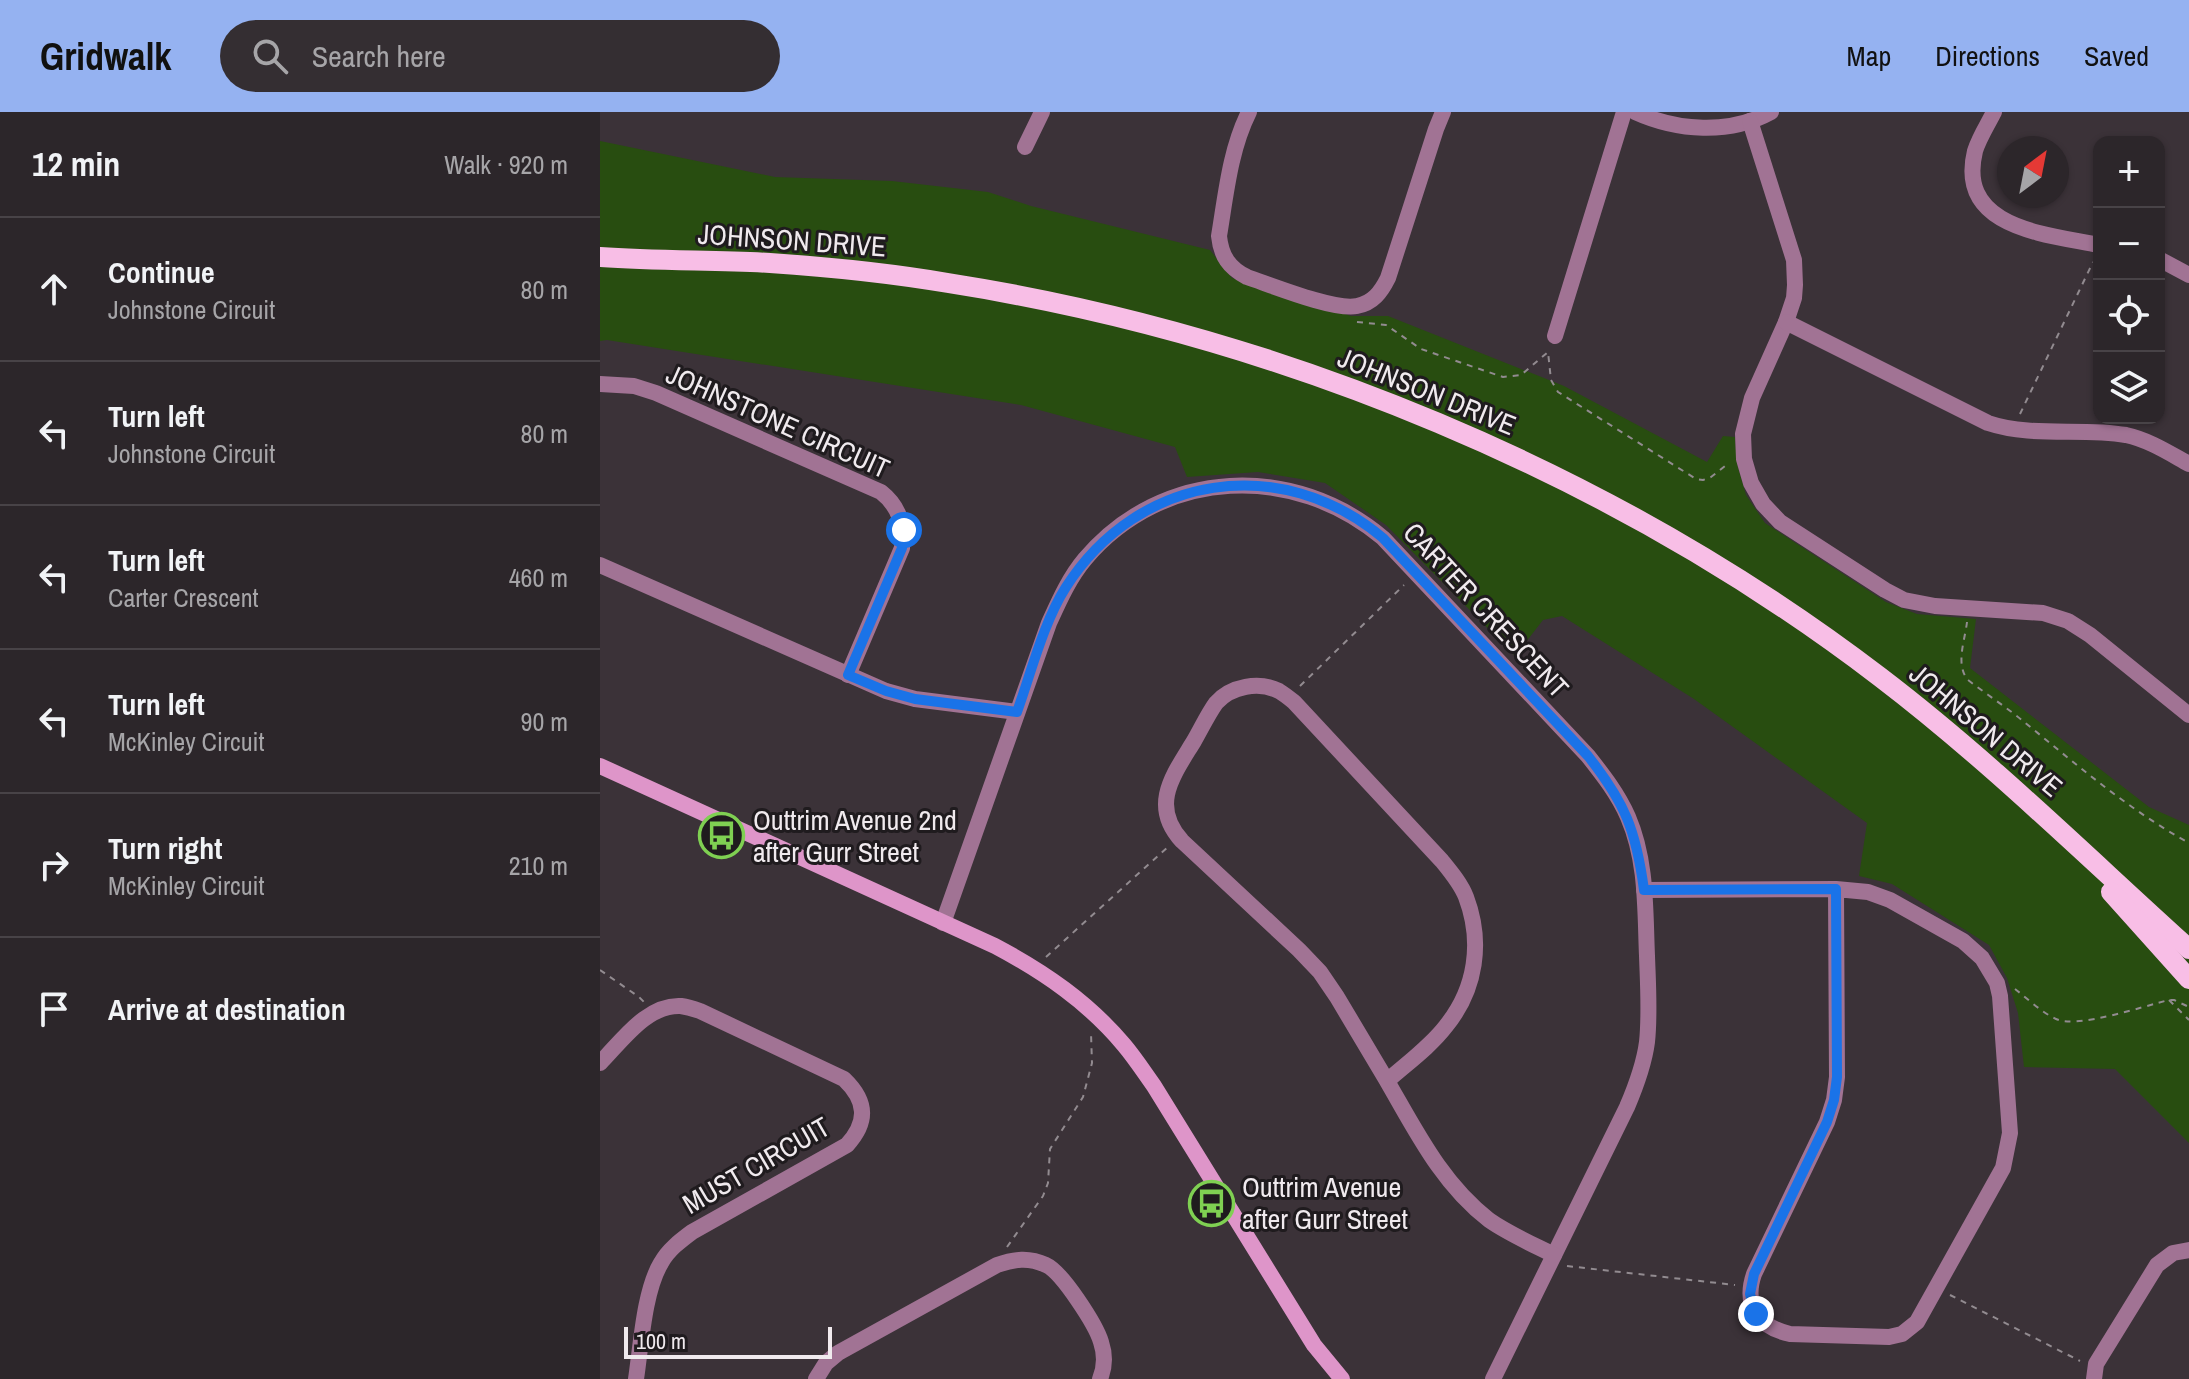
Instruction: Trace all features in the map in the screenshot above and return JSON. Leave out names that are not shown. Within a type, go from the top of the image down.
[{"type":"main road","name":"JOHNSON DRIVE","points":[[600,257],[773,263],[863,271],[1065,304],[1178,332],[1270,360],[1361,391],[1514,456],[1643,523],[1770,599],[1879,677],[2012,785],[2189,949]]},
{"type":"main road","name":"JOHNSON DRIVE","points":[[600,266],[645,260]]},
{"type":"main road","name":"JOHNSON DRIVE","points":[[2077,847],[2114,895],[2189,979]]},
{"type":"street","points":[[1025,147],[1042,112]]},
{"type":"street","points":[[1249,112],[1233,155],[1219,236],[1226,261],[1247,277],[1336,305],[1355,307],[1373,299],[1388,278],[1443,112]]},
{"type":"street","points":[[1555,336],[1624,112]]},
{"type":"street","points":[[1635,112],[1655,121],[1686,128],[1719,128],[1750,121],[1771,112]]},
{"type":"street","points":[[1994,112],[1976,148],[1973,166],[1975,185],[1989,210],[2004,222],[2022,229],[2093,247]]},
{"type":"street","points":[[1750,121],[1794,260],[1794,298],[1752,398],[1743,434],[1747,471],[1763,504],[1780,522],[1894,595],[1914,603],[2043,613],[2068,621],[2090,635],[2189,715]]},
{"type":"street","points":[[2165,262],[2189,275]]},
{"type":"street","points":[[1786,322],[1988,423],[2015,429],[2125,435],[2148,441],[2189,464]]},
{"type":"street","name":"JOHNSTONE CIRCUIT","points":[[600,384],[634,386],[656,393],[881,492],[888,498],[898,512],[904,530],[902,548],[848,675]]},
{"type":"street","name":"CARTER CRESCENT","points":[[943,923],[1049,623],[1064,590],[1085,559],[1121,526],[1142,512],[1175,496],[1211,487],[1248,485],[1303,493],[1338,506],[1369,526],[1588,756],[1611,785],[1628,818],[1639,853],[1644,890],[1649,1007],[1642,1066],[1627,1107],[1493,1379]]},
{"type":"street","points":[[600,565],[886,691],[915,699],[1017,712]]},
{"type":"street","points":[[1387,1081],[1444,1029],[1467,993],[1474,966],[1474,923],[1466,896],[1442,861],[1288,697],[1263,686],[1246,686],[1216,704],[1173,776],[1166,793],[1168,819],[1179,837],[1320,972],[1440,1171],[1462,1197],[1503,1229],[1552,1260]]},
{"type":"street","points":[[600,766],[995,946],[1037,969],[1076,996],[1110,1029],[1154,1086],[1314,1345],[1342,1379]]},
{"type":"street","points":[[1644,890],[1836,889],[1868,892],[1890,900],[1963,941],[1982,958],[1997,983],[2010,1133],[2003,1168],[1917,1322],[1902,1334],[1889,1337],[1776,1331],[1765,1324],[1753,1307],[1750,1294],[1752,1281],[1827,1122],[1834,1100],[1837,1077],[1836,889]]},
{"type":"street","name":"MUST CIRCUIT","points":[[636,1379],[653,1281],[661,1261],[692,1232],[847,1145],[856,1135],[862,1115],[854,1088],[844,1079],[700,1011],[682,1006],[653,1013]]},
{"type":"street","points":[[600,1063],[641,1021],[653,1013]]},
{"type":"street","points":[[2094,1374],[2157,1265],[2173,1253],[2189,1250]]},
{"type":"street","points":[[816,1379],[826,1363],[838,1353],[997,1265],[1014,1259],[1040,1262],[1055,1270],[1067,1283],[1101,1339],[1104,1356],[1100,1379]]},
{"type":"path","points":[[2015,429],[2034,381],[2093,258]]},
{"type":"path","points":[[1349,322],[1386,325],[1421,349],[1503,377],[1521,375],[1548,352],[1552,385],[1558,392],[1686,474],[1703,480],[1725,467],[1731,458]]},
{"type":"path","points":[[1288,697],[1416,573]]},
{"type":"path","points":[[1969,609],[1961,666],[1968,680],[2131,808],[2189,843]]},
{"type":"path","points":[[1044,958],[1179,837]]},
{"type":"path","points":[[600,970],[639,997],[653,1013]]},
{"type":"path","points":[[1997,983],[2003,981],[2009,984],[2047,1013],[2067,1023],[2169,1000],[2189,1007]]},
{"type":"path","points":[[2169,1000],[2189,1020]]},
{"type":"path","points":[[1007,1262],[1004,1250],[1043,1196],[1048,1183],[1050,1149],[1083,1097],[1092,1063],[1091,1027],[1101,1038]]},
{"type":"path","points":[[1552,1260],[1734,1285]]},
{"type":"path","points":[[1955,1297],[2094,1374]]},
{"type":"green space","points":[[600,141],[775,177],[892,181],[988,192],[1031,206],[1210,250],[1232,278],[1351,316],[1388,316],[1564,386],[1707,462],[1723,436],[1735,437],[1737,464],[1746,495],[1765,523],[1886,602],[1917,614],[1976,619],[1970,668],[2149,807],[2189,825],[2189,1143],[2115,1069],[2024,1067],[2018,1013],[2007,978],[1989,945],[1892,884],[1859,876],[1867,823],[1694,699],[1562,616],[1543,620],[1515,656],[1386,525],[1325,483],[1258,472],[1187,477],[1175,447],[1021,405],[600,341]]},
{"type":"place","name":"Outtrim Avenue 2nd after Gurr Street","points":[[722,836]]},
{"type":"place","name":"Outtrim Avenue after Gurr Street","points":[[1211,1203]]},
{"type":"route","points":[[904,530],[902,548],[848,675],[915,699],[1017,712],[1064,590],[1085,559],[1111,533],[1142,512],[1193,491],[1248,485],[1303,493],[1338,506],[1383,538],[1588,756],[1611,785],[1628,818],[1639,853],[1644,890],[1836,889],[1837,1077],[1834,1100],[1827,1122],[1754,1274],[1750,1294],[1756,1314]]}]
